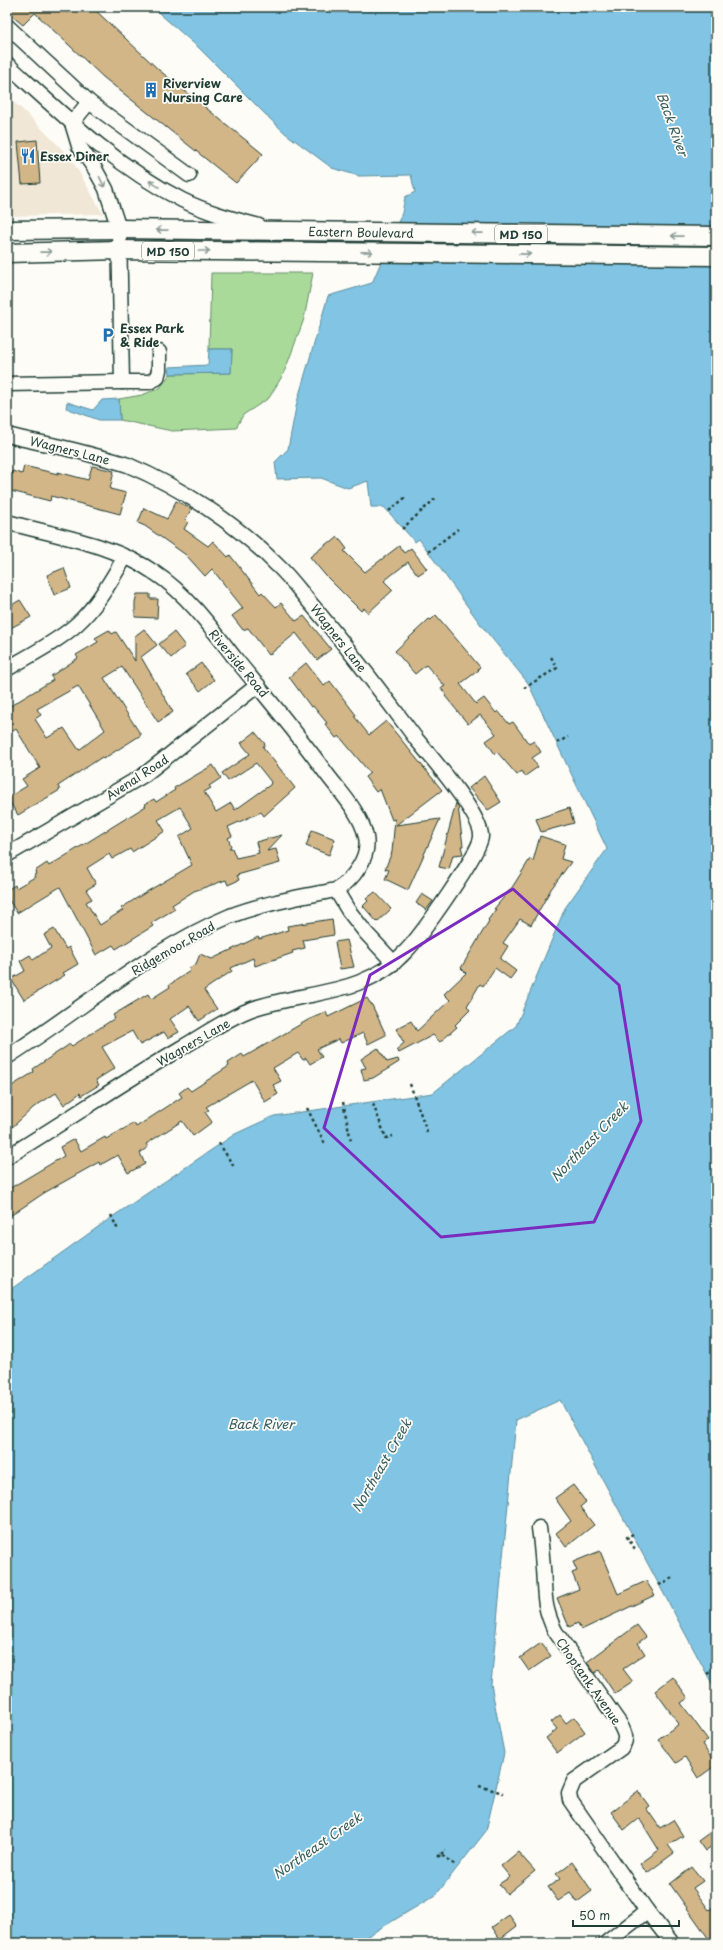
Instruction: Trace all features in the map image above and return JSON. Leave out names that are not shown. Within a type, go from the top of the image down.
[{"type":"main road","name":"Eastern Boulevard","points":[[7,230],[119,229],[716,236]]},
{"type":"main road","name":"Eastern Boulevard","points":[[7,253],[119,250],[716,256]]},
{"type":"street","points":[[7,26],[89,102],[189,176]]},
{"type":"street","points":[[9,71],[119,162],[182,200],[228,218],[281,232]]},
{"type":"street","points":[[72,123],[89,102]]},
{"type":"street","points":[[72,123],[79,146],[95,169],[106,190],[119,229],[122,382]]},
{"type":"street","points":[[7,384],[149,382],[156,378],[159,370],[159,352]]},
{"type":"street","name":"Wagners Lane","points":[[7,435],[124,464],[178,490],[214,514],[277,564],[324,619],[452,784],[476,819],[481,830],[481,839],[473,856],[409,949],[394,963],[363,982],[250,1010],[228,1020],[146,1068],[7,1157]]},
{"type":"street","name":"Riverside Road","points":[[7,522],[101,548],[126,556],[140,563],[169,583],[207,624],[306,745],[357,816],[364,830],[367,846],[361,862],[349,879],[336,890]]},
{"type":"street","points":[[7,669],[59,638],[77,624],[91,609],[126,556]]},
{"type":"street","name":"Avenal Road","points":[[7,855],[144,775],[258,685]]},
{"type":"street","points":[[336,890],[348,910],[366,934],[394,963]]},
{"type":"street","name":"Ridgemoor Road","points":[[7,1057],[151,958],[206,928],[230,916],[251,909],[336,890]]},
{"type":"street","name":"Choptank Avenue","points":[[539,1528],[543,1570],[543,1594],[547,1614],[555,1631],[626,1734],[625,1743],[621,1748],[574,1781],[569,1793],[570,1800],[647,1911],[672,1943]]},
{"type":"street","points":[[606,1943],[647,1911]]},
{"type":"path","points":[[390,511],[406,497]]},
{"type":"path","points":[[402,529],[437,497]]},
{"type":"path","points":[[428,552],[458,529]]},
{"type":"path","points":[[524,688],[557,668],[550,655]]},
{"type":"path","points":[[557,743],[568,737]]},
{"type":"path","points":[[410,1084],[427,1132]]},
{"type":"path","points":[[343,1102],[351,1141]]},
{"type":"path","points":[[373,1104],[386,1138],[394,1136]]},
{"type":"path","points":[[307,1108],[324,1144]]},
{"type":"path","points":[[219,1143],[234,1167]]},
{"type":"path","points":[[110,1215],[118,1230]]},
{"type":"path","points":[[633,1534],[627,1537],[635,1549]]},
{"type":"path","points":[[659,1586],[672,1578]]},
{"type":"path","points":[[707,1674],[716,1668]]},
{"type":"path","points":[[479,1786],[503,1793]]},
{"type":"path","points":[[438,1857],[446,1850]]},
{"type":"path","points":[[442,1854],[455,1866]]},
{"type":"highlighted area","points":[[513,889],[619,985],[641,1121],[594,1222],[441,1237],[324,1128],[370,975]]},
{"type":"shaded area","points":[[7,97],[22,109],[71,158],[103,214],[7,216]]},
{"type":"green space","points":[[211,273],[313,273],[304,319],[284,373],[269,398],[243,415],[236,428],[172,431],[120,420],[119,399],[142,395],[160,388],[170,374],[231,373],[232,349],[209,349]]},
{"type":"water","name":"Back River","points":[[152,7],[716,7],[716,1691],[560,1400],[516,1420],[491,1684],[504,1753],[486,1831],[436,1895],[366,1937],[339,1943],[7,1943],[7,1292],[112,1217],[235,1134],[274,1116],[433,1093],[516,1026],[565,908],[607,849],[528,683],[481,625],[419,539],[415,542],[384,507],[371,507],[368,481],[348,488],[321,478],[277,479],[275,462],[288,449],[297,402],[328,296],[372,283],[402,213],[405,197],[415,192],[411,175],[359,176],[332,168],[285,133],[199,48]]},
{"type":"water","points":[[209,349],[232,349],[231,373],[170,374],[169,367],[208,365]]},
{"type":"water","points":[[119,399],[120,420],[99,420],[66,408],[67,402],[93,410],[102,400]]},
{"type":"building","name":"Riverview Nursing Care","points":[[7,7],[92,7],[159,70],[263,154],[236,183],[103,77],[35,13],[23,25],[7,12]]},
{"type":"building","name":"Essex Diner","points":[[37,140],[40,183],[22,184],[18,142]]},
{"type":"building","points":[[24,466],[58,474],[58,472],[88,480],[92,466],[114,471],[110,489],[126,493],[120,514],[51,496],[50,501],[7,490],[12,471],[22,474]]},
{"type":"building","points":[[176,501],[192,509],[185,519],[188,522],[184,529],[208,546],[213,541],[228,557],[230,555],[260,594],[262,592],[276,607],[281,603],[296,621],[304,616],[331,649],[317,660],[296,633],[269,655],[248,628],[243,630],[232,616],[243,608],[212,569],[205,576],[186,555],[145,526],[138,523],[144,508],[167,519]]},
{"type":"building","points":[[338,537],[347,549],[344,551],[365,572],[399,546],[404,553],[411,548],[427,569],[418,575],[408,562],[384,581],[393,590],[368,613],[364,608],[361,611],[325,575],[310,557],[330,541],[331,543]]},
{"type":"building","points":[[64,568],[71,588],[54,595],[47,575]]},
{"type":"building","points":[[137,594],[150,594],[150,599],[158,599],[157,618],[135,617],[135,602]]},
{"type":"building","points":[[20,600],[31,617],[7,630],[7,608]]},
{"type":"building","points":[[436,615],[480,667],[478,669],[479,670],[460,684],[476,704],[484,698],[496,713],[498,711],[509,724],[513,722],[529,744],[534,741],[541,752],[532,758],[538,767],[525,776],[522,771],[517,775],[497,752],[495,754],[486,741],[496,734],[480,715],[468,724],[445,696],[446,695],[441,688],[445,686],[426,665],[415,674],[395,651],[429,619],[431,620]]},
{"type":"building","points":[[144,629],[157,645],[141,657],[173,712],[158,722],[122,667],[104,678],[141,735],[103,759],[102,757],[58,786],[60,790],[18,815],[7,798],[27,786],[22,779],[40,768],[16,729],[7,735],[7,708],[53,680],[51,676],[78,658],[76,655],[98,642],[95,638],[109,630],[112,634],[116,632],[135,661],[135,636]],"holes":[[[78,686],[105,730],[79,750],[64,728],[47,738],[35,719],[41,715],[37,709]]]},
{"type":"building","points":[[174,632],[185,646],[171,658],[159,644]]},
{"type":"building","points":[[201,663],[214,680],[200,691],[186,674]]},
{"type":"building","points":[[306,663],[324,686],[330,681],[369,735],[386,721],[442,790],[396,825],[440,819],[408,890],[385,879],[389,870],[385,869],[392,852],[395,819],[392,820],[380,789],[376,792],[365,777],[370,773],[339,736],[336,738],[325,724],[327,723],[313,706],[311,707],[289,677]]},
{"type":"building","points":[[255,732],[265,744],[263,747],[295,788],[264,816],[261,812],[228,827],[232,836],[228,838],[231,846],[229,848],[232,848],[236,858],[259,853],[256,842],[282,835],[267,851],[276,849],[280,863],[237,875],[239,880],[228,885],[226,880],[194,891],[172,905],[175,909],[151,923],[153,926],[116,949],[113,945],[96,955],[60,887],[17,913],[7,897],[7,890],[15,885],[16,888],[35,877],[35,871],[47,863],[49,866],[146,806],[145,804],[154,799],[156,802],[175,790],[174,788],[213,765],[221,778],[209,786],[211,788],[204,792],[216,812],[231,803],[235,810],[270,785],[271,782],[256,763],[228,781],[222,773],[250,754],[241,743]],"holes":[[[180,807],[193,828],[179,837],[192,865],[121,908],[123,910],[100,925],[86,902],[92,899],[86,890],[96,884],[87,868],[109,854],[112,859],[130,849],[132,852],[165,831],[158,820]]]},
{"type":"building","points":[[484,776],[501,802],[488,810],[469,788]]},
{"type":"building","points":[[456,803],[458,806],[463,854],[453,855],[449,869],[439,867]]},
{"type":"building","points":[[569,808],[574,823],[541,832],[536,819]]},
{"type":"building","points":[[312,830],[335,839],[329,855],[306,846]]},
{"type":"building","points":[[540,836],[565,844],[561,859],[571,862],[551,889],[531,925],[520,919],[503,943],[508,946],[500,959],[516,971],[510,979],[495,968],[483,986],[480,984],[467,1006],[470,1010],[455,1025],[457,1027],[440,1042],[433,1035],[399,1053],[396,1050],[404,1043],[396,1029],[411,1021],[417,1031],[450,1000],[444,994],[466,973],[461,968],[489,921],[488,920],[496,909],[494,909],[513,886],[530,859],[533,861]]},
{"type":"building","points":[[375,892],[391,909],[377,922],[363,906],[368,901],[366,899]]},
{"type":"building","points":[[422,894],[433,901],[426,910],[416,903]]},
{"type":"building","points":[[332,919],[334,935],[303,940],[305,948],[292,951],[293,953],[255,966],[253,958],[231,968],[232,971],[204,990],[217,1009],[199,1021],[189,1006],[170,1019],[179,1032],[168,1038],[164,1032],[140,1045],[132,1031],[102,1047],[115,1068],[96,1080],[99,1085],[81,1096],[80,1093],[64,1105],[56,1093],[34,1107],[7,1132],[7,1089],[34,1072],[33,1069],[70,1044],[72,1046],[115,1018],[113,1015],[148,994],[151,999],[170,987],[169,985],[190,971],[189,968],[196,964],[200,954],[212,959],[258,937],[259,939],[288,930],[287,926]]},
{"type":"building","points":[[54,929],[66,949],[69,947],[78,964],[63,973],[65,975],[24,1000],[11,979],[25,971],[20,961],[30,955],[33,960],[51,948],[44,935]]},
{"type":"building","points":[[347,940],[354,967],[340,969],[335,942]]},
{"type":"building","points":[[367,998],[371,1003],[386,1035],[368,1044],[363,1033],[341,1043],[339,1039],[317,1049],[322,1057],[310,1064],[306,1058],[303,1060],[298,1053],[273,1068],[281,1081],[273,1085],[278,1094],[265,1102],[252,1080],[206,1107],[209,1110],[205,1112],[212,1122],[193,1136],[182,1121],[146,1144],[148,1147],[140,1153],[145,1164],[128,1173],[118,1155],[100,1165],[99,1162],[44,1193],[7,1218],[7,1190],[64,1156],[60,1147],[74,1139],[81,1151],[134,1123],[136,1127],[182,1097],[179,1093],[187,1087],[191,1091],[229,1066],[228,1063],[242,1054],[244,1057],[308,1020],[326,1012],[328,1017]]},
{"type":"building","points":[[378,1048],[387,1062],[398,1059],[399,1062],[373,1078],[364,1080],[361,1069],[366,1068],[361,1059]]},
{"type":"building","points":[[573,1485],[586,1502],[580,1507],[594,1525],[566,1547],[556,1533],[571,1521],[555,1498]]},
{"type":"building","points":[[600,1551],[618,1594],[646,1581],[655,1595],[581,1630],[578,1623],[569,1627],[557,1598],[579,1589],[572,1573],[577,1571],[573,1562]]},
{"type":"building","points":[[637,1625],[646,1637],[638,1643],[645,1654],[623,1669],[633,1682],[615,1694],[599,1670],[595,1673],[587,1662]]},
{"type":"building","points":[[541,1643],[551,1656],[529,1671],[520,1658]]},
{"type":"building","points":[[673,1677],[688,1698],[681,1703],[708,1740],[702,1744],[716,1765],[698,1778],[685,1757],[676,1763],[658,1739],[679,1724],[655,1691]]},
{"type":"building","points":[[560,1715],[566,1723],[574,1717],[585,1732],[557,1753],[546,1738],[557,1729],[551,1722]]},
{"type":"building","points":[[638,1791],[649,1806],[646,1808],[660,1828],[673,1820],[683,1836],[668,1845],[674,1853],[647,1873],[640,1864],[659,1850],[639,1818],[624,1830],[611,1812]]},
{"type":"building","points":[[716,1828],[716,1843],[705,1851],[698,1841]]},
{"type":"building","points":[[518,1852],[535,1871],[507,1894],[499,1884],[510,1877],[501,1866]]},
{"type":"building","points":[[572,1862],[592,1891],[577,1902],[570,1893],[558,1901],[548,1887],[560,1879],[556,1874]]},
{"type":"building","points":[[692,1867],[703,1881],[693,1888],[709,1910],[716,1905],[716,1934],[709,1939],[670,1884]]},
{"type":"building","points":[[509,1915],[517,1926],[500,1939],[492,1927]]},
{"type":"place","name":"Riverview Nursing Care","points":[[151,90]]},
{"type":"place","name":"Essex Diner","points":[[28,156]]},
{"type":"place","name":"Essex Park & Ride","points":[[108,335]]},
{"type":"water label","name":"Northeast Creek","points":[[589,1141]]},
{"type":"water label","name":"Northeast Creek","points":[[381,1465]]},
{"type":"water label","name":"Northeast Creek","points":[[317,1845]]}]
